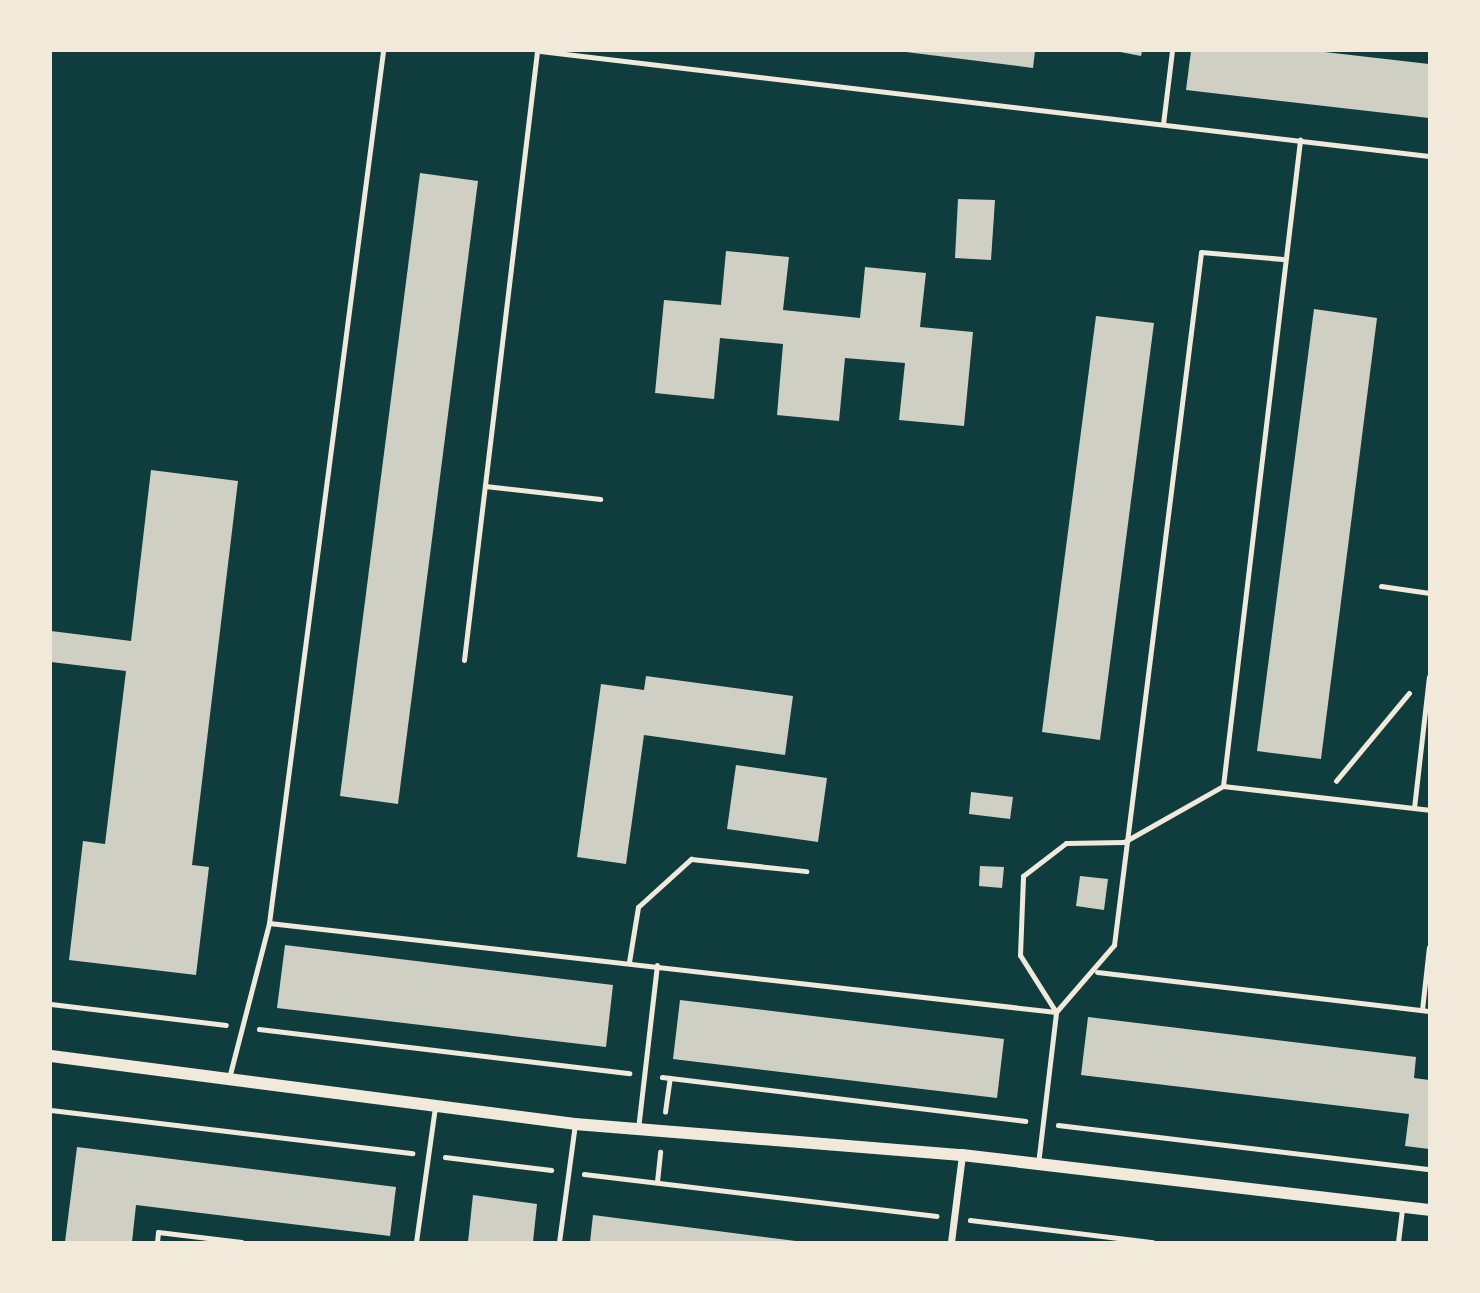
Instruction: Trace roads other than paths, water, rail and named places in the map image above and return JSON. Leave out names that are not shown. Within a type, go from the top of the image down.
[{"type":"street","points":[[51,1056],[228,1083],[575,1124],[962,1155],[1429,1210]]},
{"type":"street","points":[[951,1242],[962,1155]]},
{"type":"lane","points":[[228,1083],[269,923],[383,51]]},
{"type":"lane","points":[[464,660],[539,51],[1429,156]]},
{"type":"lane","points":[[1163,124],[1171,51]]},
{"type":"lane","points":[[1223,786],[1283,259],[1300,140]]},
{"type":"lane","points":[[1056,1012],[1097,972],[1114,945],[1124,842],[1201,252],[1283,259]]},
{"type":"lane","points":[[485,486],[600,499]]},
{"type":"lane","points":[[1381,586],[1429,593]]},
{"type":"lane","points":[[1414,808],[1429,677]]},
{"type":"lane","points":[[1038,1164],[1056,1012],[1020,955],[1023,876],[1066,843],[1124,842],[1223,786],[1429,810]]},
{"type":"lane","points":[[629,962],[638,907],[691,859],[806,871]]},
{"type":"lane","points":[[269,923],[1056,1012]]},
{"type":"lane","points":[[1422,1010],[1429,947]]},
{"type":"lane","points":[[638,1129],[657,965]]},
{"type":"lane","points":[[1097,972],[1429,1011]]},
{"type":"lane","points":[[415,1242],[435,1107]]},
{"type":"lane","points":[[559,1242],[575,1124]]},
{"type":"lane","points":[[1398,1242],[1402,1207]]},
{"type":"lane","points":[[157,1242],[158,1232],[241,1242]]}]
